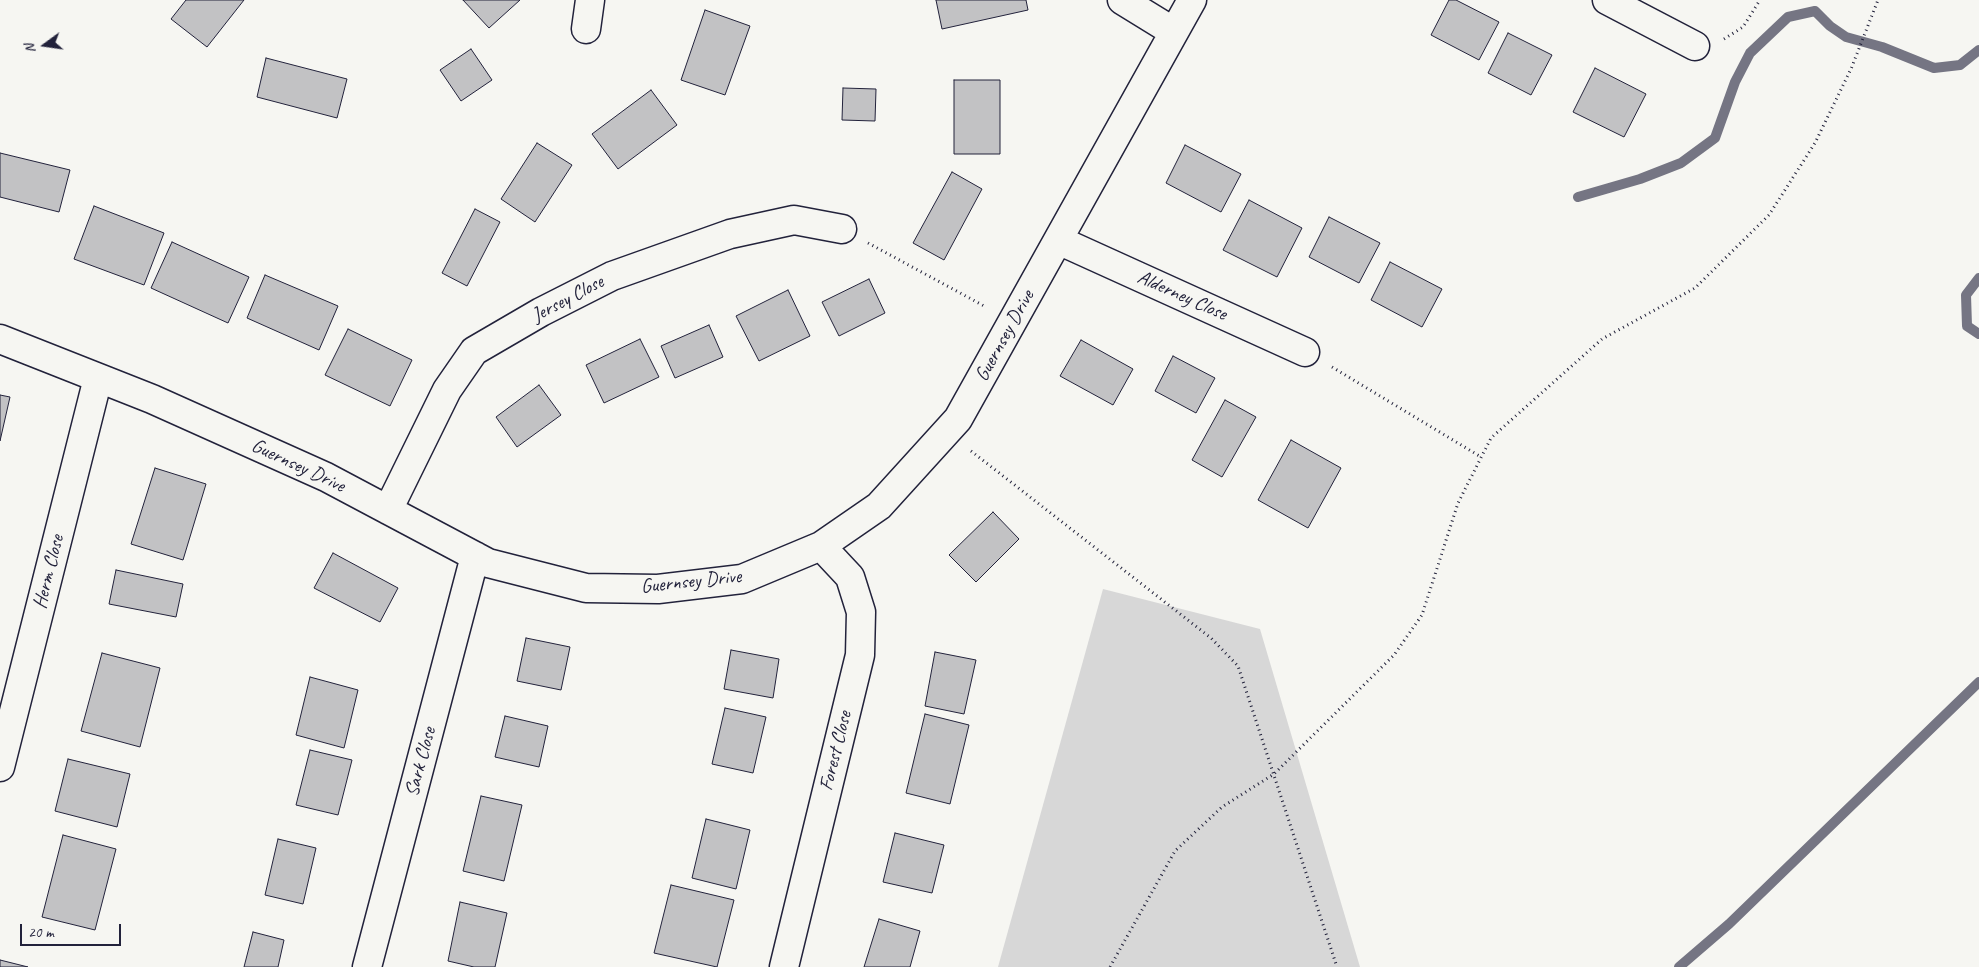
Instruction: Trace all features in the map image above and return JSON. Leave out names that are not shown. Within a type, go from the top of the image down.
[{"type":"street","points":[[586,29],[590,0]]},
{"type":"street","points":[[1122,0],[1174,32]]},
{"type":"street","name":"Guernsey Drive","points":[[0,339],[152,398],[326,477],[488,563],[586,588],[658,589],[742,579],[821,546],[879,506],[958,419],[1192,0]]},
{"type":"street","points":[[1607,0],[1695,46]]},
{"type":"street","name":"Jersey Close","points":[[388,510],[447,390],[474,351],[541,312],[612,276],[730,234],[794,220],[842,229]]},
{"type":"street","name":"Alderney Close","points":[[1058,240],[1305,352]]},
{"type":"street","name":"Herm Close","points":[[0,767],[98,378]]},
{"type":"street","name":"Forest Close","points":[[784,967],[860,655],[861,612],[850,577],[821,546]]},
{"type":"street","name":"Sark Close","points":[[367,967],[475,556]]},
{"type":"path","points":[[1695,46],[1722,40],[1743,27],[1760,0]]},
{"type":"path","points":[[1110,967],[1175,851],[1222,807],[1274,774],[1394,655],[1422,615],[1458,503],[1491,438],[1602,339],[1694,288],[1769,216],[1815,143],[1851,69],[1878,0]]},
{"type":"path","points":[[842,229],[1012,322]]},
{"type":"path","points":[[1305,352],[1482,457]]},
{"type":"path","points":[[947,432],[1212,638],[1238,666],[1337,967]]},
{"type":"shaded area","points":[[1103,589],[1260,629],[1360,967],[998,967]]},
{"type":"building","points":[[186,0],[244,0],[207,47],[171,19]]},
{"type":"building","points":[[463,0],[520,0],[489,28]]},
{"type":"building","points":[[936,0],[1026,0],[1028,10],[942,29]]},
{"type":"building","points":[[1449,0],[1456,0],[1499,22],[1479,60],[1431,35]]},
{"type":"building","points":[[705,10],[750,26],[725,95],[681,80]]},
{"type":"building","points":[[1508,33],[1552,55],[1531,95],[1488,73]]},
{"type":"building","points":[[471,49],[492,80],[461,101],[440,70]]},
{"type":"building","points":[[266,58],[347,79],[337,118],[257,97]]},
{"type":"building","points":[[1595,68],[1646,94],[1624,137],[1573,112]]},
{"type":"building","points":[[954,80],[1000,80],[1000,154],[954,154]]},
{"type":"building","points":[[843,88],[876,89],[875,121],[842,120]]},
{"type":"building","points":[[651,90],[677,125],[618,169],[592,134]]},
{"type":"building","points":[[537,143],[572,165],[535,222],[501,199]]},
{"type":"building","points":[[1185,145],[1241,174],[1221,212],[1166,183]]},
{"type":"building","points":[[0,153],[70,170],[59,212],[0,197]]},
{"type":"building","points":[[952,172],[982,189],[944,260],[913,243]]},
{"type":"building","points":[[1249,200],[1302,228],[1277,277],[1223,250]]},
{"type":"building","points":[[94,206],[164,233],[144,285],[74,259]]},
{"type":"building","points":[[475,209],[500,222],[467,286],[442,273]]},
{"type":"building","points":[[1329,217],[1380,243],[1359,283],[1309,257]]},
{"type":"building","points":[[172,242],[249,277],[228,323],[151,288]]},
{"type":"building","points":[[1390,262],[1442,289],[1422,327],[1371,300]]},
{"type":"building","points":[[265,275],[338,306],[319,350],[247,318]]},
{"type":"building","points":[[869,279],[885,313],[839,336],[822,302]]},
{"type":"building","points":[[788,290],[810,336],[759,361],[736,316]]},
{"type":"building","points":[[709,325],[723,357],[675,378],[661,346]]},
{"type":"building","points":[[348,329],[412,360],[390,406],[325,375]]},
{"type":"building","points":[[640,339],[659,377],[604,403],[586,365]]},
{"type":"building","points":[[1081,340],[1133,369],[1113,405],[1060,376]]},
{"type":"building","points":[[1173,356],[1215,378],[1196,413],[1155,391]]},
{"type":"building","points":[[539,385],[561,415],[517,447],[496,417]]},
{"type":"building","points":[[0,395],[10,397],[0,441]]},
{"type":"building","points":[[1225,400],[1256,417],[1222,477],[1192,460]]},
{"type":"building","points":[[1291,440],[1341,468],[1308,528],[1258,500]]},
{"type":"building","points":[[155,468],[206,484],[183,560],[131,544]]},
{"type":"building","points":[[993,512],[1019,539],[976,582],[949,555]]},
{"type":"building","points":[[333,553],[398,588],[380,622],[314,588]]},
{"type":"building","points":[[116,570],[183,584],[176,617],[109,604]]},
{"type":"building","points":[[526,638],[570,647],[561,690],[517,681]]},
{"type":"building","points":[[731,650],[779,659],[773,698],[724,689]]},
{"type":"building","points":[[935,652],[976,660],[964,714],[925,706]]},
{"type":"building","points":[[102,653],[160,668],[140,747],[81,731]]},
{"type":"building","points":[[310,677],[358,690],[344,748],[296,735]]},
{"type":"building","points":[[725,708],[766,717],[753,773],[712,764]]},
{"type":"building","points":[[925,714],[969,725],[950,804],[906,793]]},
{"type":"building","points":[[505,716],[548,726],[539,767],[495,757]]},
{"type":"building","points":[[310,750],[352,760],[338,815],[296,805]]},
{"type":"building","points":[[68,759],[130,774],[117,827],[55,811]]},
{"type":"building","points":[[481,796],[522,805],[504,881],[463,871]]},
{"type":"building","points":[[706,819],[750,830],[736,889],[692,878]]},
{"type":"building","points":[[895,833],[944,845],[932,893],[883,882]]},
{"type":"building","points":[[63,835],[116,849],[95,930],[42,917]]},
{"type":"building","points":[[278,839],[316,848],[303,904],[265,895]]},
{"type":"building","points":[[671,885],[734,900],[717,967],[654,953]]},
{"type":"building","points":[[460,902],[507,913],[495,967],[474,967],[448,961]]},
{"type":"building","points":[[879,919],[920,931],[910,967],[864,967]]},
{"type":"building","points":[[253,932],[284,940],[278,967],[244,967]]},
{"type":"building","points":[[0,960],[28,967],[0,967]]},
{"type":"waterway","points":[[1578,197],[1640,179],[1681,163],[1715,138],[1735,82],[1750,53],[1788,17],[1815,11],[1830,26],[1846,37],[1882,47],[1934,68],[1960,65],[1979,50]]},
{"type":"waterway","points":[[1979,278],[1966,295],[1967,326],[1979,334]]},
{"type":"waterway","points":[[1679,967],[1729,924],[1979,682]]}]
